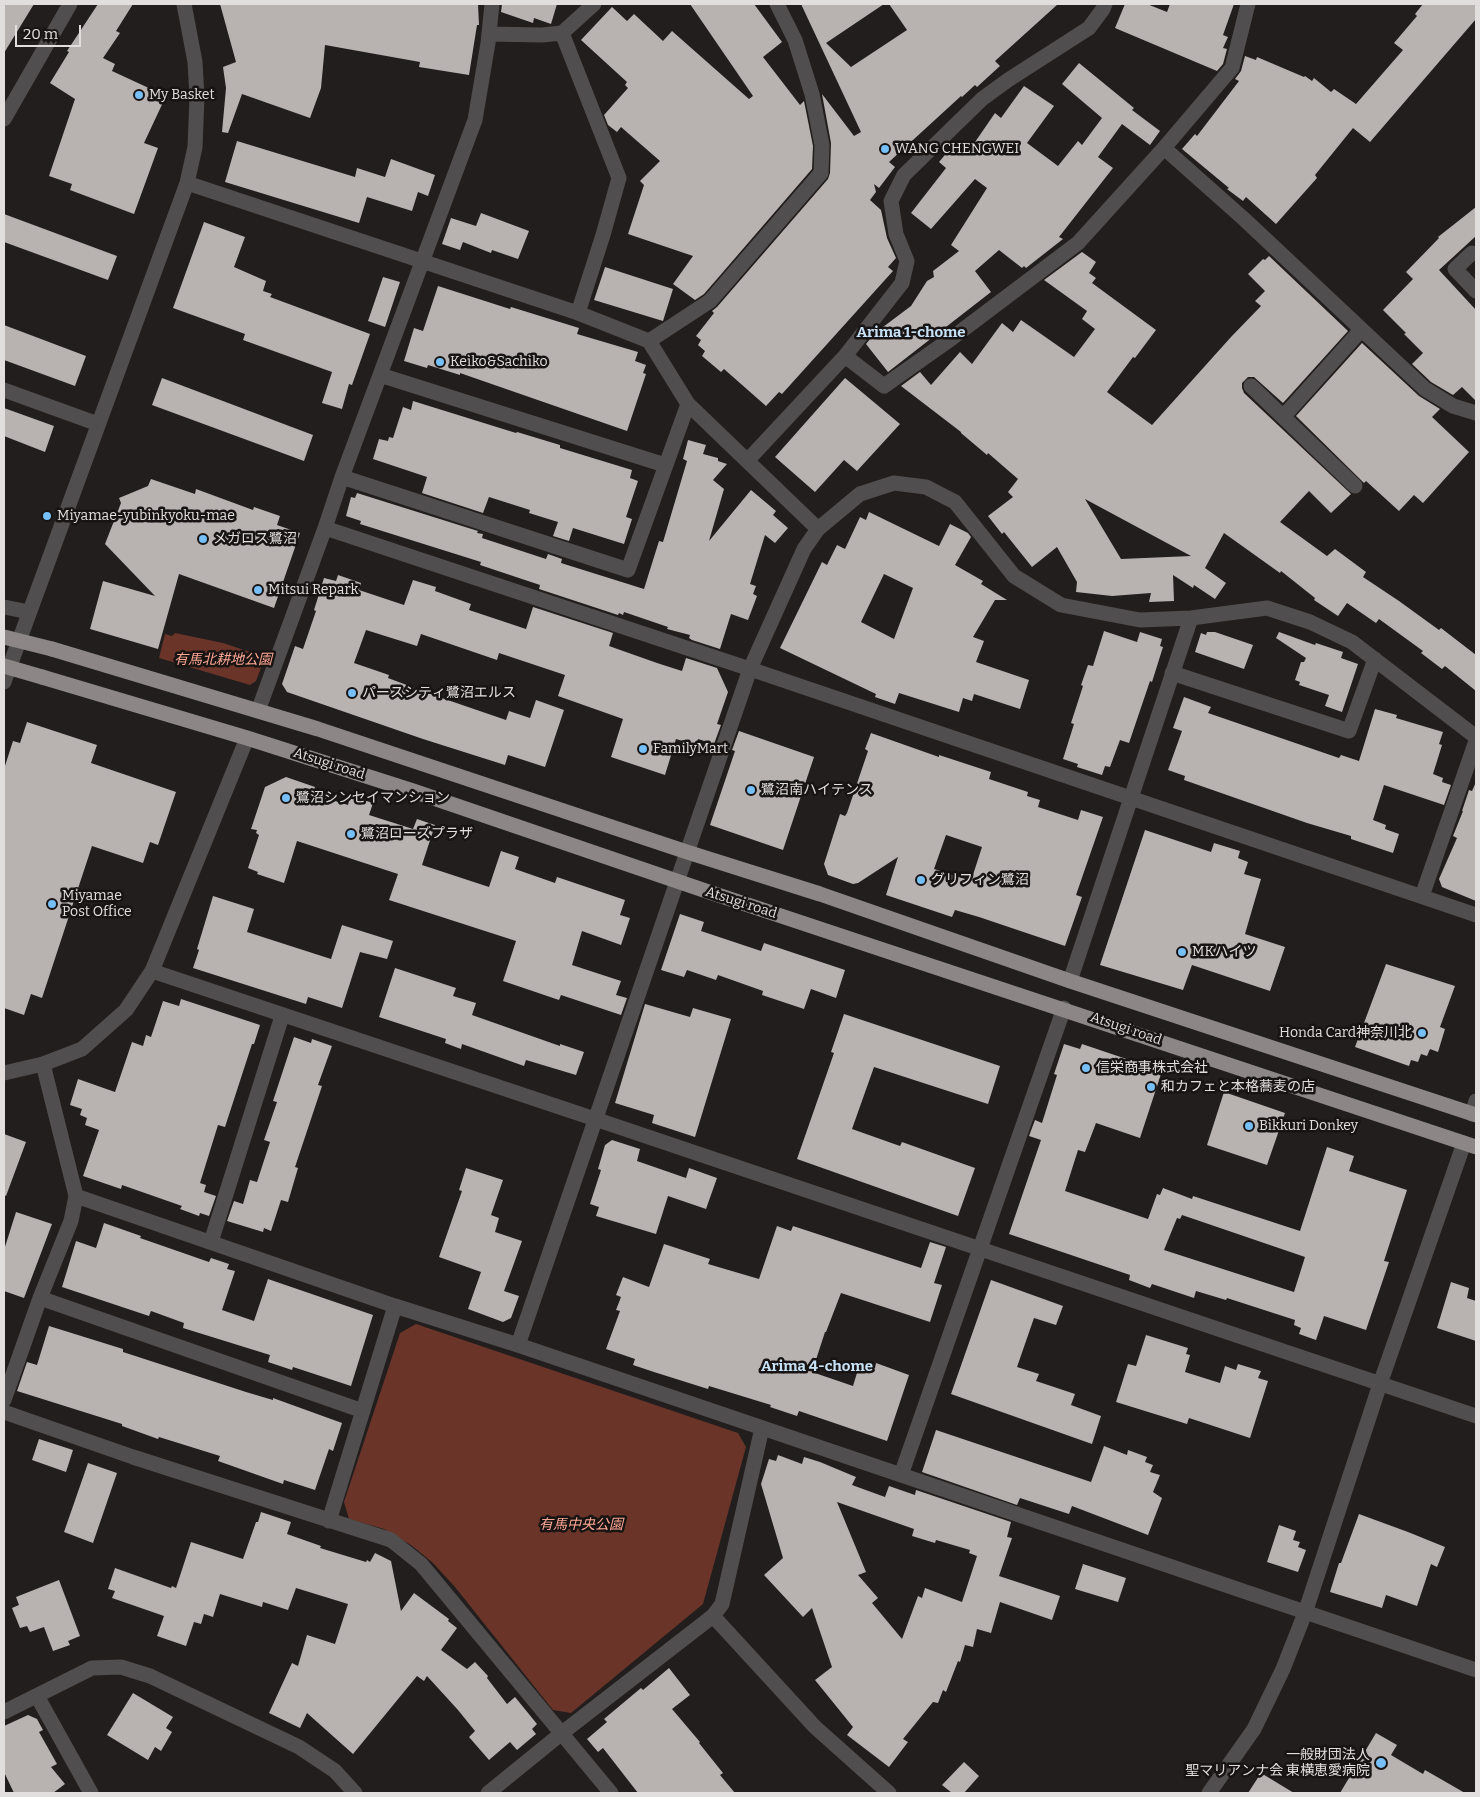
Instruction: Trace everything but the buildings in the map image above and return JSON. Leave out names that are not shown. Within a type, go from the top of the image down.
[{"type":"highway","name":"Atsugi road","points":[[4,637],[52,649],[318,729],[687,852],[820,894],[1070,981],[1475,1110]]},
{"type":"highway","name":"Atsugi road","points":[[4,666],[247,738],[413,791],[676,881],[1064,1008],[1470,1145]]},
{"type":"street","points":[[4,119],[70,4]]},
{"type":"street","points":[[4,682],[187,183],[195,147],[196,97],[195,62],[184,4]]},
{"type":"street","points":[[258,711],[342,476],[475,120],[492,4]]},
{"type":"street","points":[[489,34],[542,35],[562,33],[594,4]]},
{"type":"street","points":[[649,341],[710,301],[821,173],[822,144],[812,94],[794,40],[777,4]]},
{"type":"street","points":[[747,461],[845,356],[902,283],[907,261],[896,234],[891,201],[904,175],[982,99],[1089,28],[1105,4]]},
{"type":"street","points":[[845,356],[884,386],[952,338],[1078,243],[1164,148],[1232,68],[1248,4]]},
{"type":"street","points":[[562,33],[619,178],[578,313]]},
{"type":"street","points":[[1164,148],[1244,219],[1424,389],[1452,406],[1476,413]]},
{"type":"street","points":[[187,183],[578,313],[649,341],[688,404],[818,529]]},
{"type":"street","points":[[1472,254],[1455,268],[1476,291]]},
{"type":"street","points":[[1283,417],[1361,330]]},
{"type":"street","points":[[380,375],[665,465]]},
{"type":"street","points":[[1252,386],[1355,486]]},
{"type":"street","points":[[4,390],[98,424]]},
{"type":"street","points":[[342,476],[628,570],[688,404]]},
{"type":"street","points":[[518,1345],[750,669],[804,549],[818,529],[860,494],[894,483],[926,487],[954,502],[1014,576],[1061,605],[1140,620],[1191,618],[1267,608],[1310,622],[1352,642],[1476,739],[1422,896]]},
{"type":"street","points":[[325,528],[750,669],[1476,915]]},
{"type":"street","points":[[4,607],[29,612]]},
{"type":"street","points":[[1070,981],[1191,618]]},
{"type":"street","points":[[1172,673],[1349,731],[1375,659]]},
{"type":"street","points":[[4,1073],[43,1064],[82,1050],[126,1010],[152,971],[247,738]]},
{"type":"street","points":[[152,971],[1476,1416]]},
{"type":"street","points":[[901,1475],[1064,1008]]},
{"type":"street","points":[[211,1242],[282,1016]]},
{"type":"street","points":[[4,1400],[40,1298],[71,1221],[76,1196],[43,1064]]},
{"type":"street","points":[[1209,1793],[1254,1729],[1283,1669],[1305,1613],[1380,1384],[1470,1145]]},
{"type":"street","points":[[76,1196],[395,1306],[518,1345],[1476,1670]]},
{"type":"street","points":[[40,1298],[363,1412]]},
{"type":"street","points":[[329,1521],[395,1306]]},
{"type":"street","points":[[4,1412],[133,1457],[391,1540],[421,1564],[611,1793]]},
{"type":"street","points":[[488,1793],[713,1616],[722,1604],[762,1428]]},
{"type":"street","points":[[713,1616],[815,1727],[889,1793]]},
{"type":"street","points":[[4,1712],[92,1668],[121,1667],[150,1676],[299,1747],[335,1771],[355,1793]]},
{"type":"street","points":[[36,1696],[91,1793]]},
{"type":"green space","name":"有馬北耕地公園","points":[[175,633],[223,643],[265,657],[256,681],[250,685],[159,658],[165,634],[172,636]]},
{"type":"green space","name":"有馬中央公園","points":[[416,1324],[738,1433],[746,1447],[703,1604],[571,1713],[553,1710],[455,1587],[432,1562],[411,1545],[384,1529],[349,1519],[344,1502],[400,1333]]},
{"type":"place","name":"My Basket","points":[[139,95]]},
{"type":"place","name":"WANG CHENGWEI","points":[[885,149]]},
{"type":"place","name":"Keiko&Sachiko","points":[[440,362]]},
{"type":"place","name":"Miyamae-yubinkyoku-mae","points":[[47,516]]},
{"type":"place","name":"メガロス鷺沼","points":[[203,539]]},
{"type":"place","name":"Mitsui Repark","points":[[258,590]]},
{"type":"place","name":"パースシティ鷺沼エルス","points":[[352,693]]},
{"type":"place","name":"FamilyMart","points":[[643,749]]},
{"type":"place","name":"鷺沼南ハイテンス","points":[[751,790]]},
{"type":"place","name":"鷺沼シンセイマンション","points":[[286,798]]},
{"type":"place","name":"鷺沼ローズプラザ","points":[[351,834]]},
{"type":"place","name":"グリフィン鷺沼","points":[[921,880]]},
{"type":"place","name":"Miyamae Post Office","points":[[52,904]]},
{"type":"place","name":"MKハイツ","points":[[1182,952]]},
{"type":"place","name":"Honda Card神奈川北","points":[[1422,1033]]},
{"type":"place","name":"信栄商事株式会社","points":[[1086,1068]]},
{"type":"place","name":"和カフェと本格蕎麦の店","points":[[1151,1087]]},
{"type":"place","name":"Bikkuri Donkey","points":[[1249,1126]]},
{"type":"place","name":"一般財団法人 聖マリアンナ会 東横恵愛病院","points":[[1381,1763]]},
{"type":"district","name":"Arima 1-chome","points":[[911,333]]},
{"type":"district","name":"Arima 4-chome","points":[[817,1367]]}]
